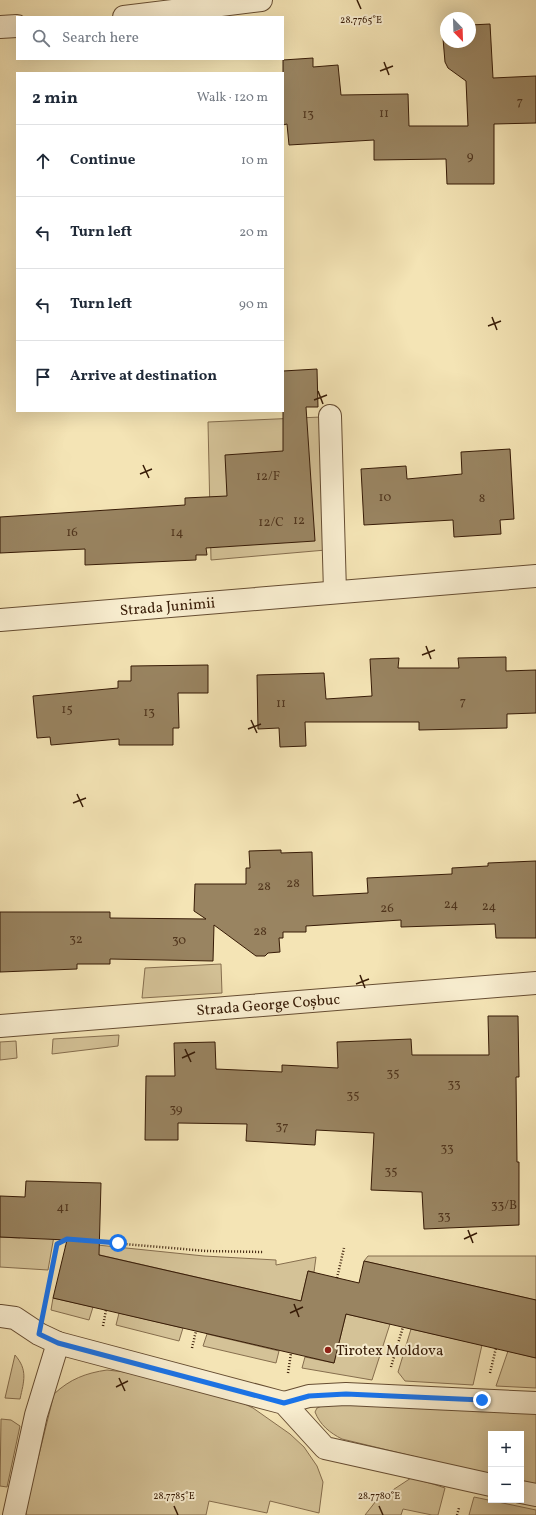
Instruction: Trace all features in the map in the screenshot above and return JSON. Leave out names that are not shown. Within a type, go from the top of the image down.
[{"type":"street","points":[[132,16],[261,0]]},
{"type":"street","points":[[0,27],[16,26]]},
{"type":"street","points":[[330,416],[335,592]]},
{"type":"street","name":"Strada Junimii","points":[[0,620],[536,576]]},
{"type":"street","name":"Strada George Coșbuc","points":[[0,1026],[536,983]]},
{"type":"street","points":[[0,1316],[15,1318],[48,1338],[284,1403],[309,1396],[346,1394],[536,1403]]},
{"type":"street","points":[[14,1515],[36,1415],[48,1338]]},
{"type":"street","points":[[284,1403],[325,1448],[488,1484]]},
{"type":"street","points":[[524,1493],[536,1495]]},
{"type":"path","points":[[48,1338],[57,1244],[67,1239],[206,1251],[263,1252]]},
{"type":"path","points":[[337,1278],[344,1248]]},
{"type":"path","points":[[382,1396],[402,1327]]},
{"type":"shaded area","points":[[321,417],[326,550],[211,560],[208,422]]},
{"type":"shaded area","points":[[221,964],[222,993],[142,998],[145,968]]},
{"type":"shaded area","points":[[119,1035],[118,1046],[52,1054],[53,1039]]},
{"type":"shaded area","points":[[16,1041],[17,1058],[0,1060],[0,1042]]},
{"type":"shaded area","points":[[21,1234],[54,1236],[48,1270],[0,1267],[0,1237],[20,1238]]},
{"type":"shaded area","points":[[68,1242],[204,1256],[276,1260],[276,1265],[316,1257],[314,1272],[308,1271],[301,1301],[65,1247]]},
{"type":"shaded area","points":[[368,1256],[536,1256],[536,1300],[364,1261]]},
{"type":"shaded area","points":[[53,1298],[93,1307],[89,1320],[51,1310]]},
{"type":"shaded area","points":[[119,1313],[183,1328],[179,1341],[116,1325]]},
{"type":"shaded area","points":[[346,1314],[390,1324],[372,1380],[302,1368],[305,1357],[334,1363]]},
{"type":"shaded area","points":[[411,1329],[482,1345],[473,1385],[405,1381],[398,1372]]},
{"type":"shaded area","points":[[207,1334],[279,1351],[276,1363],[203,1346]]},
{"type":"shaded area","points":[[508,1351],[536,1358],[536,1388],[496,1386]]},
{"type":"shaded area","points":[[15,1355],[22,1366],[24,1376],[20,1399],[5,1398]]},
{"type":"shaded area","points":[[107,1370],[152,1375],[220,1392],[253,1408],[290,1434],[304,1447],[317,1466],[323,1482],[319,1513],[270,1501],[267,1513],[209,1501],[206,1515],[27,1515],[25,1511],[54,1394],[72,1381],[92,1373]]},
{"type":"shaded area","points":[[334,1401],[536,1412],[536,1485],[524,1483],[524,1431],[488,1431],[488,1474],[342,1439],[333,1434],[320,1421],[315,1412],[317,1408]]},
{"type":"shaded area","points":[[1,1419],[11,1420],[20,1426],[7,1487],[0,1486]]},
{"type":"shaded area","points":[[411,1478],[445,1488],[438,1515],[403,1509],[401,1515],[365,1515],[376,1501]]},
{"type":"shaded area","points":[[474,1497],[488,1500],[488,1503],[503,1503],[536,1510],[536,1515],[469,1515]]},
{"type":"building","points":[[490,24],[493,78],[536,76],[536,123],[494,124],[494,184],[447,184],[446,159],[374,160],[374,140],[289,145],[287,124],[284,125],[283,60],[313,58],[313,67],[338,65],[341,95],[408,94],[409,126],[468,126],[466,81],[448,68],[445,62],[444,48],[476,48],[476,25]]},
{"type":"building","points":[[317,369],[318,407],[306,407],[315,541],[206,548],[207,555],[196,555],[196,560],[85,565],[85,549],[0,553],[0,517],[185,505],[185,498],[227,496],[225,455],[283,451],[284,371]]},
{"type":"building","points":[[510,449],[514,519],[500,520],[501,534],[454,537],[453,520],[364,525],[361,469],[406,466],[407,479],[462,474],[461,452]]},
{"type":"building","points":[[506,657],[506,671],[536,670],[536,713],[507,714],[507,728],[419,730],[419,722],[305,722],[306,746],[280,747],[279,728],[258,729],[257,675],[324,673],[326,699],[372,696],[370,659],[399,658],[398,668],[459,668],[458,658]]},
{"type":"building","points":[[208,665],[208,693],[178,693],[179,728],[173,728],[173,745],[119,745],[119,739],[51,745],[50,737],[37,738],[33,696],[118,688],[118,681],[131,681],[131,666]]},
{"type":"building","points":[[281,850],[281,853],[312,852],[313,896],[368,893],[367,878],[452,874],[452,868],[488,866],[488,863],[536,861],[536,938],[496,938],[495,924],[401,927],[401,920],[306,926],[306,932],[283,932],[283,938],[279,938],[280,952],[268,953],[265,956],[256,956],[214,925],[213,961],[110,959],[110,964],[77,964],[77,969],[0,972],[0,912],[110,912],[110,918],[206,919],[194,911],[195,884],[246,884],[246,868],[250,868],[249,851]]},
{"type":"building","points":[[488,1016],[518,1016],[519,1077],[516,1077],[517,1162],[519,1162],[519,1225],[424,1229],[422,1192],[371,1190],[374,1133],[316,1130],[315,1145],[246,1141],[247,1124],[178,1123],[178,1140],[145,1140],[146,1076],[175,1076],[174,1043],[215,1042],[216,1069],[282,1072],[282,1065],[338,1068],[337,1042],[411,1039],[412,1055],[489,1055]]},
{"type":"building","points":[[26,1181],[101,1183],[99,1255],[301,1301],[308,1271],[359,1283],[364,1261],[536,1300],[536,1358],[346,1314],[334,1363],[53,1298],[67,1240],[0,1237],[0,1196],[25,1197]]},
{"type":"place","name":"Tirotex Moldova","points":[[328,1350]]},
{"type":"route","points":[[118,1243],[67,1239],[57,1244],[39,1334],[58,1343],[284,1403],[309,1396],[346,1394],[482,1400]]}]
